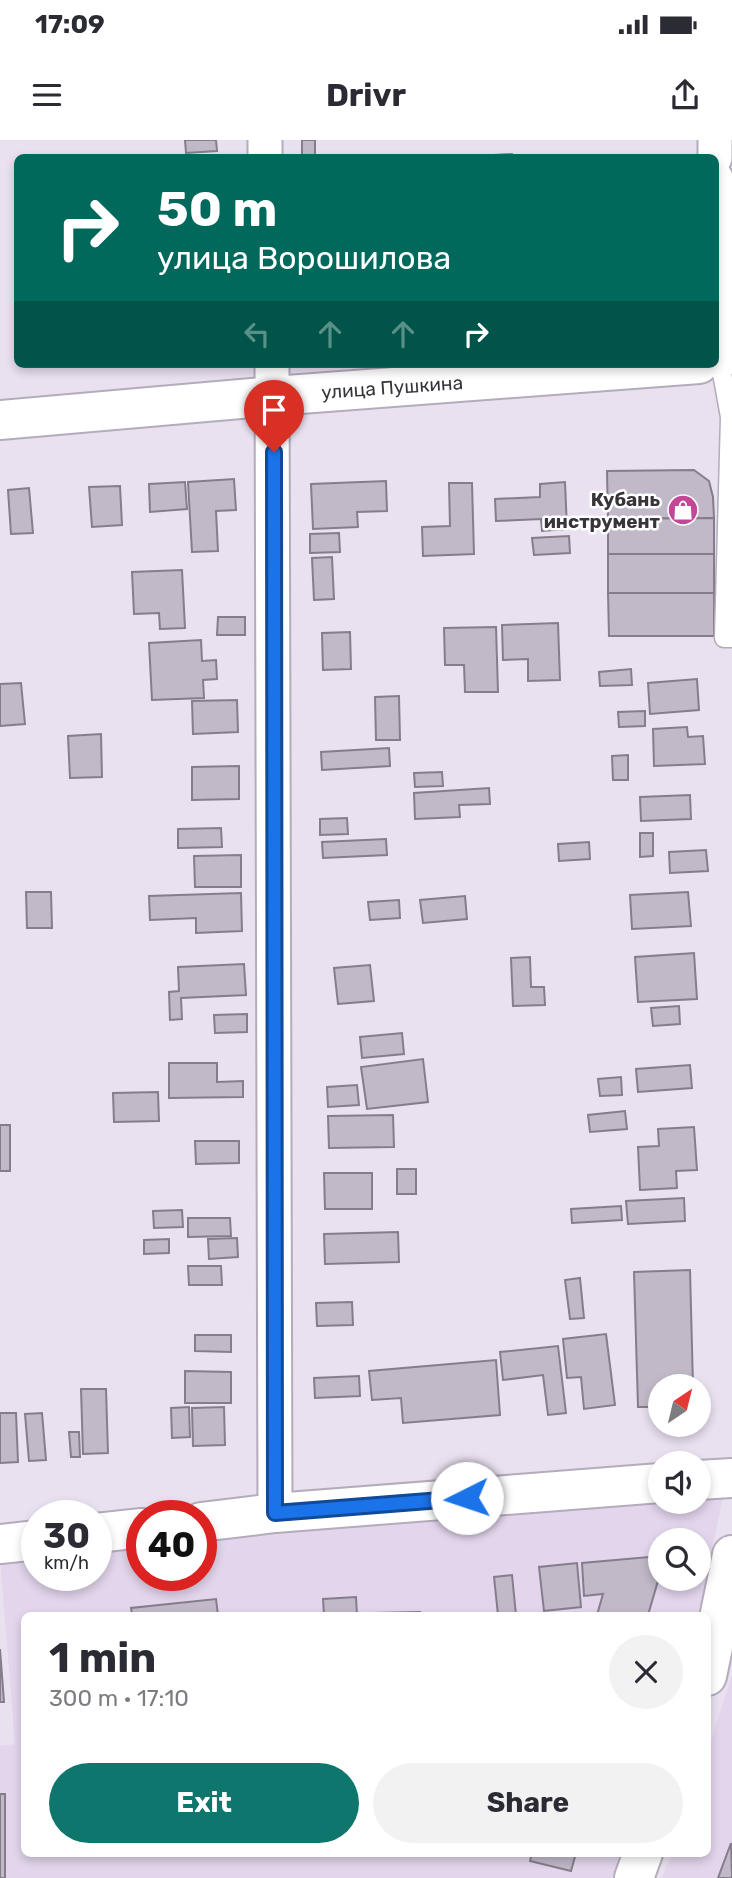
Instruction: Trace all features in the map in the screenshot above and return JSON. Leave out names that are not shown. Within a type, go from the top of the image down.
[{"type":"street","name":"улица Пушкина","points":[[0,420],[273,380],[586,368]]},
{"type":"street","points":[[273,380],[275,1513]]},
{"type":"street","points":[[711,1479],[732,1478]]},
{"type":"street","points":[[217,1520],[275,1513],[648,1484]]},
{"type":"street","points":[[0,1544],[21,1542]]},
{"type":"street","points":[[717,1661],[732,1555]]},
{"type":"street","points":[[634,1878],[642,1857]]},
{"type":"lane","points":[[718,368],[731,417],[724,638],[732,638]]},
{"type":"shaded area","points":[[724,1492],[711,1554],[711,1528],[648,1528],[648,1591],[703,1591],[699,1612],[21,1612],[21,1857],[620,1857],[612,1878],[0,1878],[0,1746],[15,1744],[0,1557],[21,1555],[21,1591],[112,1591],[112,1547],[126,1545],[126,1591],[217,1591],[217,1538],[648,1499],[648,1514],[711,1514],[711,1493]]},
{"type":"shaded area","points":[[732,1675],[732,1878],[662,1878],[670,1857],[711,1857],[711,1741]]},
{"type":"building","points":[[185,140],[216,140],[217,151],[186,153]]},
{"type":"building","points":[[302,140],[315,140],[315,154],[302,154]]},
{"type":"building","points":[[694,470],[709,481],[714,518],[608,519],[607,471]]},
{"type":"building","points":[[234,479],[236,510],[216,511],[218,551],[192,552],[188,482]]},
{"type":"building","points":[[386,481],[387,511],[357,512],[358,527],[313,529],[311,484]]},
{"type":"building","points":[[185,482],[187,509],[150,512],[149,484]]},
{"type":"building","points":[[565,482],[567,529],[542,531],[541,519],[496,521],[495,499],[540,497],[540,484]]},
{"type":"building","points":[[449,483],[472,483],[474,554],[423,556],[422,527],[450,526]]},
{"type":"building","points":[[120,486],[122,525],[92,527],[89,487]]},
{"type":"building","points":[[29,488],[33,533],[11,534],[8,490]]},
{"type":"building","points":[[714,518],[714,554],[608,554],[608,519]]},
{"type":"building","points":[[339,533],[340,552],[310,553],[310,534]]},
{"type":"building","points":[[569,536],[570,553],[534,555],[532,538]]},
{"type":"building","points":[[608,554],[714,554],[714,593],[608,593]]},
{"type":"building","points":[[332,557],[334,599],[314,600],[312,558]]},
{"type":"building","points":[[182,570],[185,628],[160,629],[159,613],[134,614],[132,572]]},
{"type":"building","points":[[608,593],[714,593],[714,636],[609,636]]},
{"type":"building","points":[[218,617],[245,617],[245,635],[217,635]]},
{"type":"building","points":[[558,623],[560,680],[528,681],[528,659],[503,660],[502,625]]},
{"type":"building","points":[[496,627],[498,692],[465,692],[464,665],[445,665],[444,628]]},
{"type":"building","points":[[350,632],[351,669],[323,670],[322,633]]},
{"type":"building","points":[[201,640],[202,661],[216,660],[217,679],[203,680],[204,698],[152,700],[149,643]]},
{"type":"building","points":[[631,669],[632,685],[600,686],[599,672]]},
{"type":"building","points":[[697,679],[699,710],[650,714],[648,683]]},
{"type":"building","points":[[21,683],[25,724],[0,726],[0,684]]},
{"type":"building","points":[[399,696],[400,740],[376,740],[375,697]]},
{"type":"building","points":[[237,700],[238,732],[193,734],[192,701]]},
{"type":"building","points":[[645,711],[645,726],[619,727],[618,712]]},
{"type":"building","points":[[687,727],[688,737],[703,736],[705,764],[654,766],[653,729]]},
{"type":"building","points":[[101,734],[102,777],[70,778],[68,736]]},
{"type":"building","points":[[389,748],[390,766],[322,770],[321,752]]},
{"type":"building","points":[[628,755],[628,780],[613,780],[612,756]]},
{"type":"building","points":[[239,766],[239,799],[192,800],[192,767]]},
{"type":"building","points":[[442,772],[443,786],[415,787],[414,773]]},
{"type":"building","points":[[489,788],[490,804],[459,805],[460,817],[415,819],[414,793]]},
{"type":"building","points":[[690,795],[691,819],[641,821],[640,797]]},
{"type":"building","points":[[347,818],[348,834],[320,835],[320,819]]},
{"type":"building","points":[[221,828],[222,847],[178,848],[178,829]]},
{"type":"building","points":[[640,833],[653,833],[653,856],[640,857]]},
{"type":"building","points":[[386,839],[387,855],[323,858],[322,842]]},
{"type":"building","points":[[589,842],[590,859],[559,861],[558,844]]},
{"type":"building","points":[[706,850],[708,871],[670,873],[669,852]]},
{"type":"building","points":[[241,855],[241,887],[195,887],[194,856]]},
{"type":"building","points":[[26,892],[51,892],[52,928],[27,928]]},
{"type":"building","points":[[688,892],[691,926],[632,929],[630,895]]},
{"type":"building","points":[[241,893],[242,931],[196,933],[196,918],[150,920],[149,896]]},
{"type":"building","points":[[465,896],[467,919],[423,923],[420,900]]},
{"type":"building","points":[[399,900],[400,918],[370,920],[368,902]]},
{"type":"building","points":[[694,953],[697,999],[638,1002],[635,957]]},
{"type":"building","points":[[530,957],[531,987],[544,987],[545,1005],[513,1006],[511,958]]},
{"type":"building","points":[[244,964],[246,995],[181,998],[182,1019],[170,1020],[169,992],[179,991],[178,967]]},
{"type":"building","points":[[370,965],[374,1001],[338,1004],[334,968]]},
{"type":"building","points":[[679,1006],[680,1024],[653,1026],[651,1008]]},
{"type":"building","points":[[247,1014],[247,1032],[215,1033],[214,1015]]},
{"type":"building","points":[[402,1033],[404,1054],[362,1058],[360,1037]]},
{"type":"building","points":[[423,1059],[428,1102],[367,1109],[361,1067]]},
{"type":"building","points":[[169,1063],[217,1063],[217,1082],[243,1081],[243,1097],[169,1098]]},
{"type":"building","points":[[690,1065],[692,1088],[638,1092],[636,1069]]},
{"type":"building","points":[[621,1077],[622,1095],[600,1096],[598,1079]]},
{"type":"building","points":[[357,1085],[359,1105],[328,1107],[327,1087]]},
{"type":"building","points":[[158,1092],[159,1121],[114,1122],[113,1093]]},
{"type":"building","points":[[625,1111],[627,1129],[590,1132],[588,1115]]},
{"type":"building","points":[[393,1115],[394,1147],[329,1148],[328,1116]]},
{"type":"building","points":[[0,1125],[10,1125],[10,1171],[0,1171]]},
{"type":"building","points":[[694,1127],[697,1170],[676,1171],[677,1188],[640,1190],[638,1147],[659,1146],[658,1129]]},
{"type":"building","points":[[195,1141],[239,1141],[239,1163],[196,1164]]},
{"type":"building","points":[[397,1169],[416,1169],[416,1194],[397,1194]]},
{"type":"building","points":[[324,1173],[372,1173],[372,1209],[325,1209]]},
{"type":"building","points":[[684,1198],[685,1221],[628,1224],[626,1201]]},
{"type":"building","points":[[621,1206],[622,1220],[572,1223],[571,1209]]},
{"type":"building","points":[[182,1210],[183,1227],[154,1228],[153,1211]]},
{"type":"building","points":[[188,1218],[230,1218],[231,1236],[188,1237]]},
{"type":"building","points":[[398,1232],[399,1262],[325,1264],[324,1234]]},
{"type":"building","points":[[237,1238],[238,1257],[209,1259],[208,1239]]},
{"type":"building","points":[[169,1239],[169,1253],[144,1254],[144,1240]]},
{"type":"building","points":[[188,1266],[221,1266],[222,1285],[189,1285]]},
{"type":"building","points":[[690,1270],[693,1374],[648,1374],[648,1407],[638,1407],[634,1272]]},
{"type":"building","points":[[580,1278],[584,1318],[570,1319],[565,1280]]},
{"type":"building","points":[[352,1302],[353,1325],[317,1326],[316,1303]]},
{"type":"building","points":[[606,1334],[615,1405],[584,1409],[581,1377],[567,1378],[563,1339]]},
{"type":"building","points":[[195,1335],[231,1335],[231,1352],[195,1351]]},
{"type":"building","points":[[558,1346],[566,1413],[548,1415],[543,1375],[503,1380],[500,1352]]},
{"type":"building","points":[[496,1360],[500,1415],[403,1423],[401,1398],[372,1400],[369,1371]]},
{"type":"building","points":[[185,1371],[231,1372],[231,1403],[185,1403]]},
{"type":"building","points":[[359,1376],[360,1396],[315,1398],[314,1378]]},
{"type":"building","points":[[81,1389],[106,1389],[108,1453],[83,1454]]},
{"type":"building","points":[[189,1407],[190,1437],[172,1438],[171,1408]]},
{"type":"building","points":[[224,1407],[225,1445],[193,1446],[192,1408]]},
{"type":"building","points":[[0,1413],[16,1413],[18,1462],[0,1463]]},
{"type":"building","points":[[42,1413],[46,1460],[29,1461],[25,1414]]},
{"type":"building","points":[[69,1432],[79,1432],[80,1457],[71,1457]]},
{"type":"building","points":[[648,1557],[648,1591],[655,1591],[649,1612],[598,1612],[603,1594],[584,1596],[582,1563]]},
{"type":"building","points":[[577,1563],[581,1607],[544,1611],[539,1567]]},
{"type":"building","points":[[512,1575],[516,1612],[498,1612],[494,1577]]},
{"type":"building","points":[[356,1597],[357,1612],[324,1612],[323,1599]]},
{"type":"building","points":[[216,1599],[218,1612],[132,1612],[131,1608]]},
{"type":"building","points":[[0,1649],[4,1702],[0,1702]]},
{"type":"building","points":[[0,1794],[5,1794],[5,1878],[0,1878]]},
{"type":"building","points":[[731,1843],[732,1878],[718,1878]]},
{"type":"building","points":[[531,1857],[575,1857],[571,1871],[530,1861]]},
{"type":"place","name":"Кубань инструмент","points":[[683,510]]},
{"type":"route","points":[[274,452],[275,1513],[467,1498]]}]
